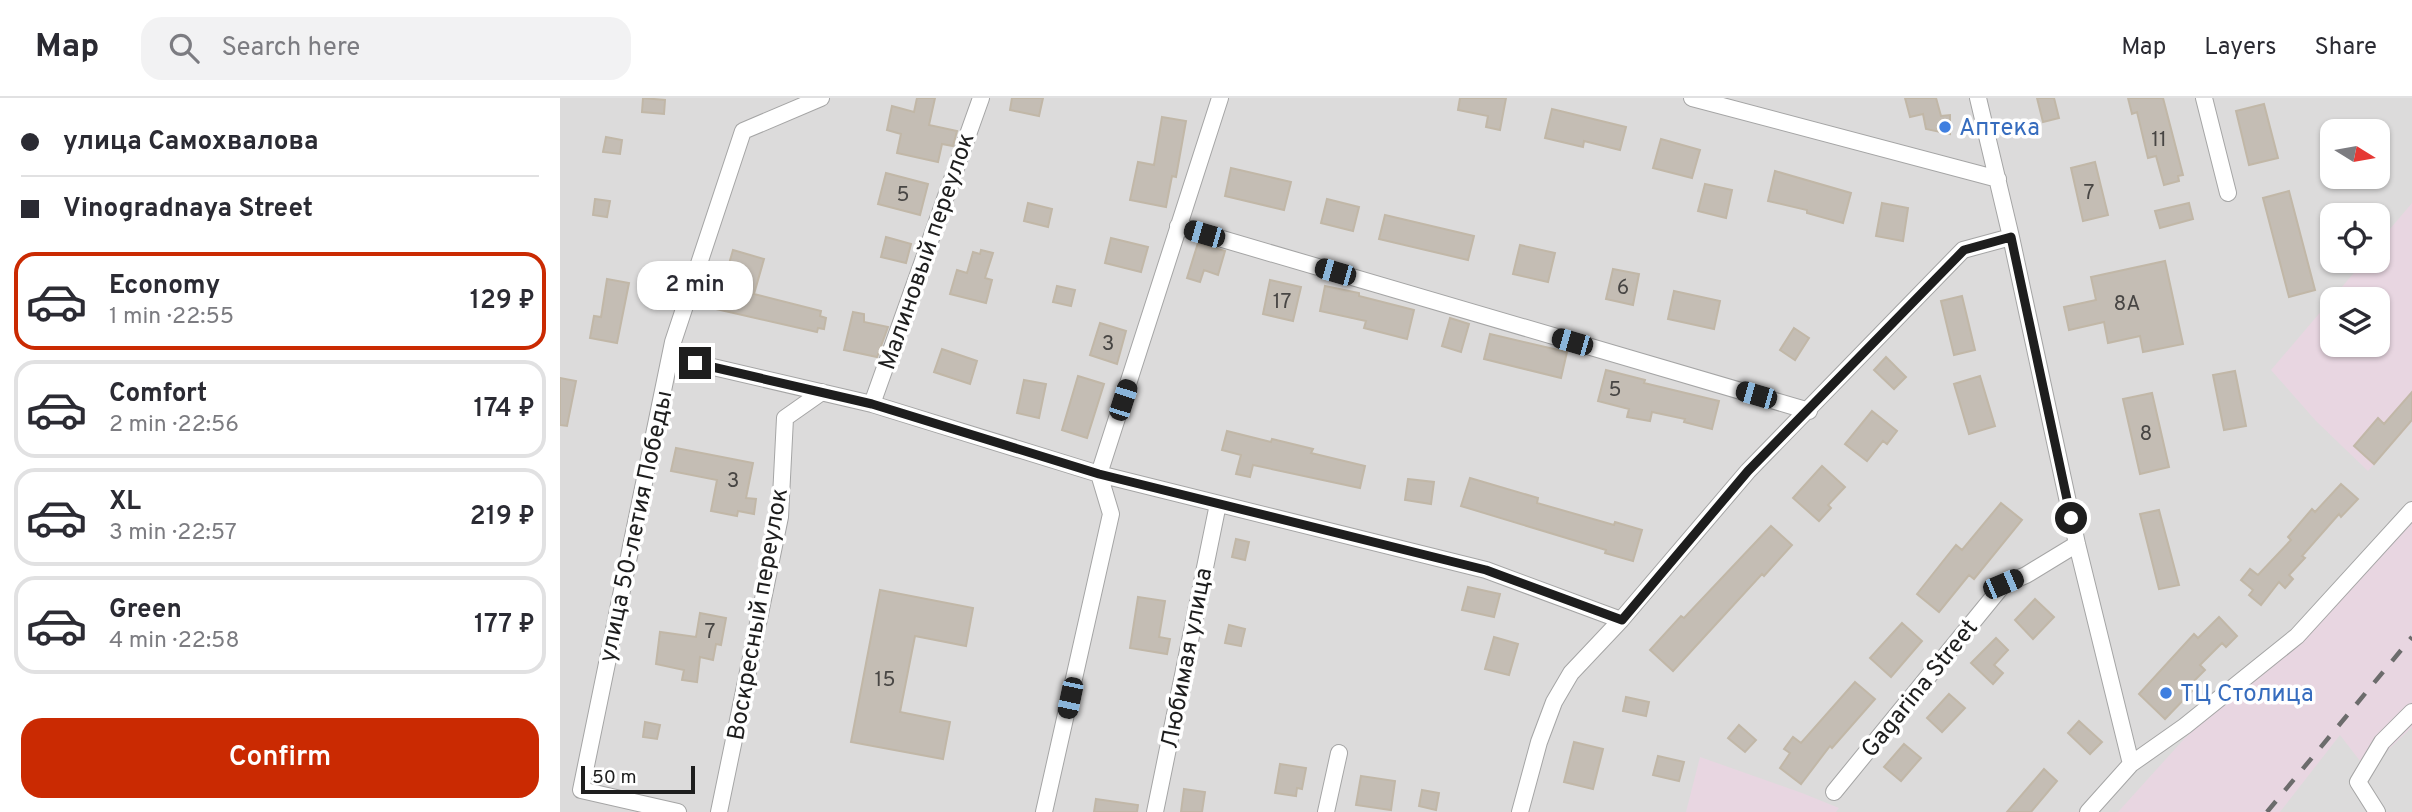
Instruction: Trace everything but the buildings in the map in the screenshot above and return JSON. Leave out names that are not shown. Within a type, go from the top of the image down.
[{"type":"street","name":"улица 50-летия Победы","points":[[678,812],[581,790],[673,342],[743,131],[821,98]]},
{"type":"street","name":"Малиновый переулок","points":[[872,404],[981,98]]},
{"type":"street","points":[[1044,812],[1111,514],[1099,474],[1220,98]]},
{"type":"street","points":[[1692,98],[1998,179]]},
{"type":"street","points":[[1978,98],[2077,544],[2131,764]]},
{"type":"street","points":[[2204,98],[2228,193]]},
{"type":"street","points":[[1178,226],[1809,411]]},
{"type":"street","points":[[1520,812],[1539,742],[1554,702],[1571,673],[1622,620],[1748,471],[1964,250],[2011,237]]},
{"type":"street","points":[[670,357],[872,404],[1099,474],[1486,570],[1622,620]]},
{"type":"street","name":"Воскресный переулок","points":[[719,812],[780,517],[786,418],[822,392]]},
{"type":"street","name":"Любимая улица","points":[[1155,812],[1217,504]]},
{"type":"street","points":[[2088,812],[2131,764],[2185,726],[2297,636],[2412,510]]},
{"type":"street","name":"Gagarina Street","points":[[1834,792],[2003,584],[2026,575],[2077,544]]},
{"type":"street","points":[[2377,812],[2358,782],[2382,742],[2412,712]]},
{"type":"street","points":[[1326,812],[1339,753]]},
{"type":"shaded area","points":[[560,98],[2412,98],[2412,812],[560,812]]},
{"type":"shaded area","points":[[2412,203],[2412,422],[2368,471],[2316,421],[2271,370],[2320,313],[2320,357],[2390,357],[2390,287],[2342,287],[2354,273],[2390,273],[2390,229]]},
{"type":"shaded area","points":[[2412,509],[2412,727],[2367,770],[2340,735],[2280,812],[2118,812],[2184,739],[2319,615]]},
{"type":"shaded area","points":[[1700,757],[1839,808],[1836,812],[1686,812]]},
{"type":"railway","points":[[2267,812],[2412,637]]},
{"type":"place","name":"Аптека","points":[[1945,127]]},
{"type":"place","name":"ТЦ Столица","points":[[2166,693]]},
{"type":"route","points":[[695,363],[872,404],[1099,474],[1486,570],[1622,620],[1748,471],[1964,250],[2011,237],[2071,518]]}]
